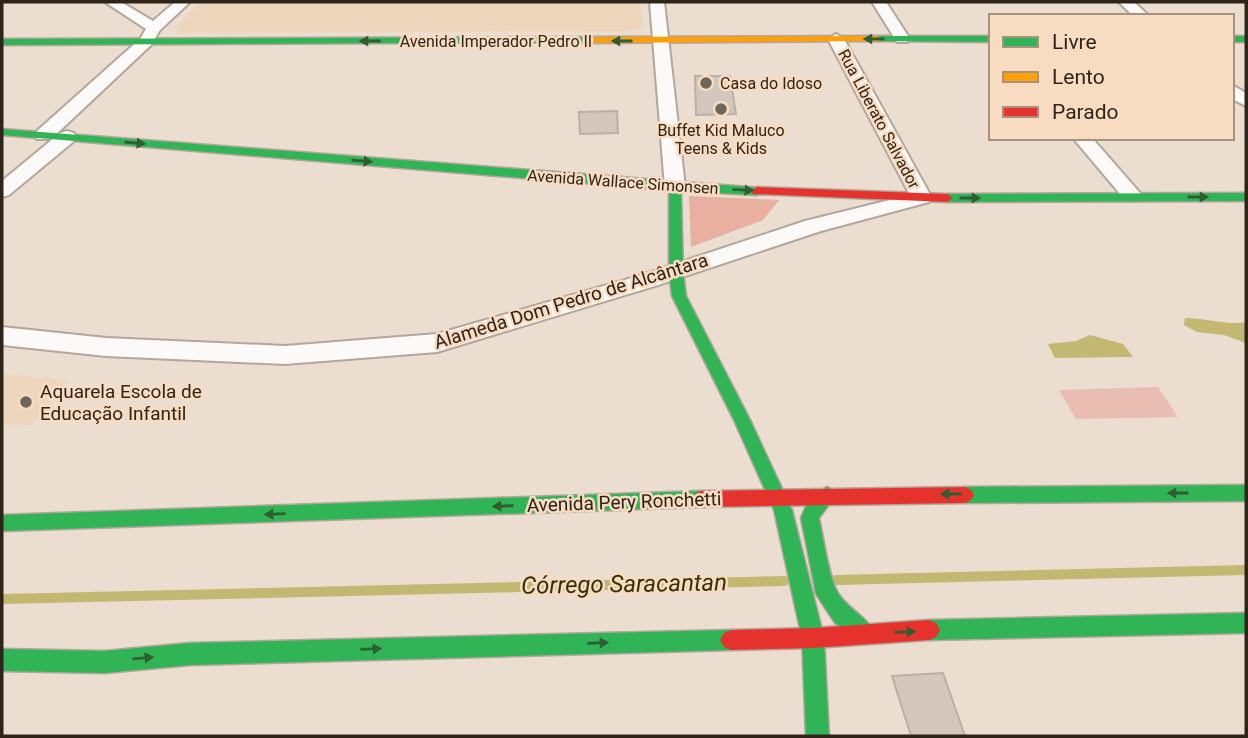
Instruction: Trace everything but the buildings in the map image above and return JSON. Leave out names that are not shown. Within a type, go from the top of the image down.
[{"type":"street","points":[[112,2],[134,15],[150,35]]},
{"type":"street","points":[[657,2],[675,187],[676,272],[679,296],[777,496],[788,528],[813,638],[818,736]]},
{"type":"street","points":[[879,2],[902,39]]},
{"type":"street","points":[[1126,2],[1140,14]]},
{"type":"street","points":[[134,15],[160,12],[180,4]]},
{"type":"street","points":[[44,135],[180,4]]},
{"type":"street","name":"Avenida Imperador Pedro II","points":[[2,42],[150,35],[661,41],[989,39]]},
{"type":"street","name":"Rua Liberato Salvador","points":[[836,39],[922,198]]},
{"type":"street","name":"Avenida Wallace Simonsen","points":[[2,132],[675,187],[922,198],[1246,197]]},
{"type":"street","points":[[2,191],[67,137]]},
{"type":"street","points":[[1084,140],[1133,197]]},
{"type":"street","name":"Alameda Dom Pedro de Alcântara","points":[[2,336],[106,347],[285,355],[437,343],[676,272],[813,226],[922,198]]},
{"type":"street","name":"Avenida Pery Ronchetti","points":[[2,523],[777,496],[1246,493]]},
{"type":"street","points":[[827,495],[816,505],[810,518],[826,594],[842,616],[864,633]]},
{"type":"street","points":[[2,670],[190,654],[813,638],[864,633],[1055,625],[1246,622]]},
{"type":"street","points":[[2,660],[106,662]]},
{"type":"shaded area","points":[[201,2],[641,2],[643,27],[633,31],[177,31],[175,28]]},
{"type":"shaded area","points":[[689,196],[779,200],[763,220],[691,247]]},
{"type":"shaded area","points":[[1185,318],[1246,322],[1246,343],[1224,335],[1197,332],[1184,325]]},
{"type":"shaded area","points":[[1090,335],[1123,344],[1133,357],[1055,358],[1048,344],[1076,341]]},
{"type":"shaded area","name":"Aquarela Escola de Educação Infantil","points":[[2,374],[68,380],[32,425],[2,424]]},
{"type":"shaded area","points":[[1158,387],[1178,417],[1076,419],[1059,390]]},
{"type":"waterway","name":"Córrego Saracantan","points":[[836,580],[1246,570]]},
{"type":"waterway","name":"Córrego Saracantan","points":[[2,599],[784,581]]},
{"type":"traffic: fast","points":[[877,39],[989,39]]},
{"type":"traffic: fast","points":[[1234,39],[1246,39]]},
{"type":"traffic: fast","points":[[2,42],[589,40]]},
{"type":"traffic: fast","points":[[2,132],[675,187],[757,191]]},
{"type":"traffic: fast","points":[[675,187],[676,272],[679,296],[742,420],[783,510],[813,638],[818,736]]},
{"type":"traffic: fast","points":[[947,198],[1246,197]]},
{"type":"traffic: fast","points":[[965,495],[1246,493]]},
{"type":"traffic: fast","points":[[827,495],[816,505],[810,518],[826,594],[842,616],[864,633]]},
{"type":"traffic: fast","points":[[2,523],[702,499]]},
{"type":"traffic: fast","points":[[929,630],[1246,623]]},
{"type":"traffic: fast","points":[[2,660],[105,662],[190,654],[731,640]]},
{"type":"traffic: slow","points":[[589,40],[877,39]]},
{"type":"traffic: jam","points":[[757,191],[947,198]]},
{"type":"traffic: jam","points":[[702,499],[965,495]]},
{"type":"traffic: jam","points":[[731,640],[813,638],[929,630]]},
{"type":"place","name":"Casa do Idoso","points":[[706,83]]},
{"type":"place","name":"Buffet Kid Maluco Teens & Kids","points":[[721,109]]},
{"type":"place","name":"Aquarela Escola de Educação Infantil","points":[[26,402]]}]
